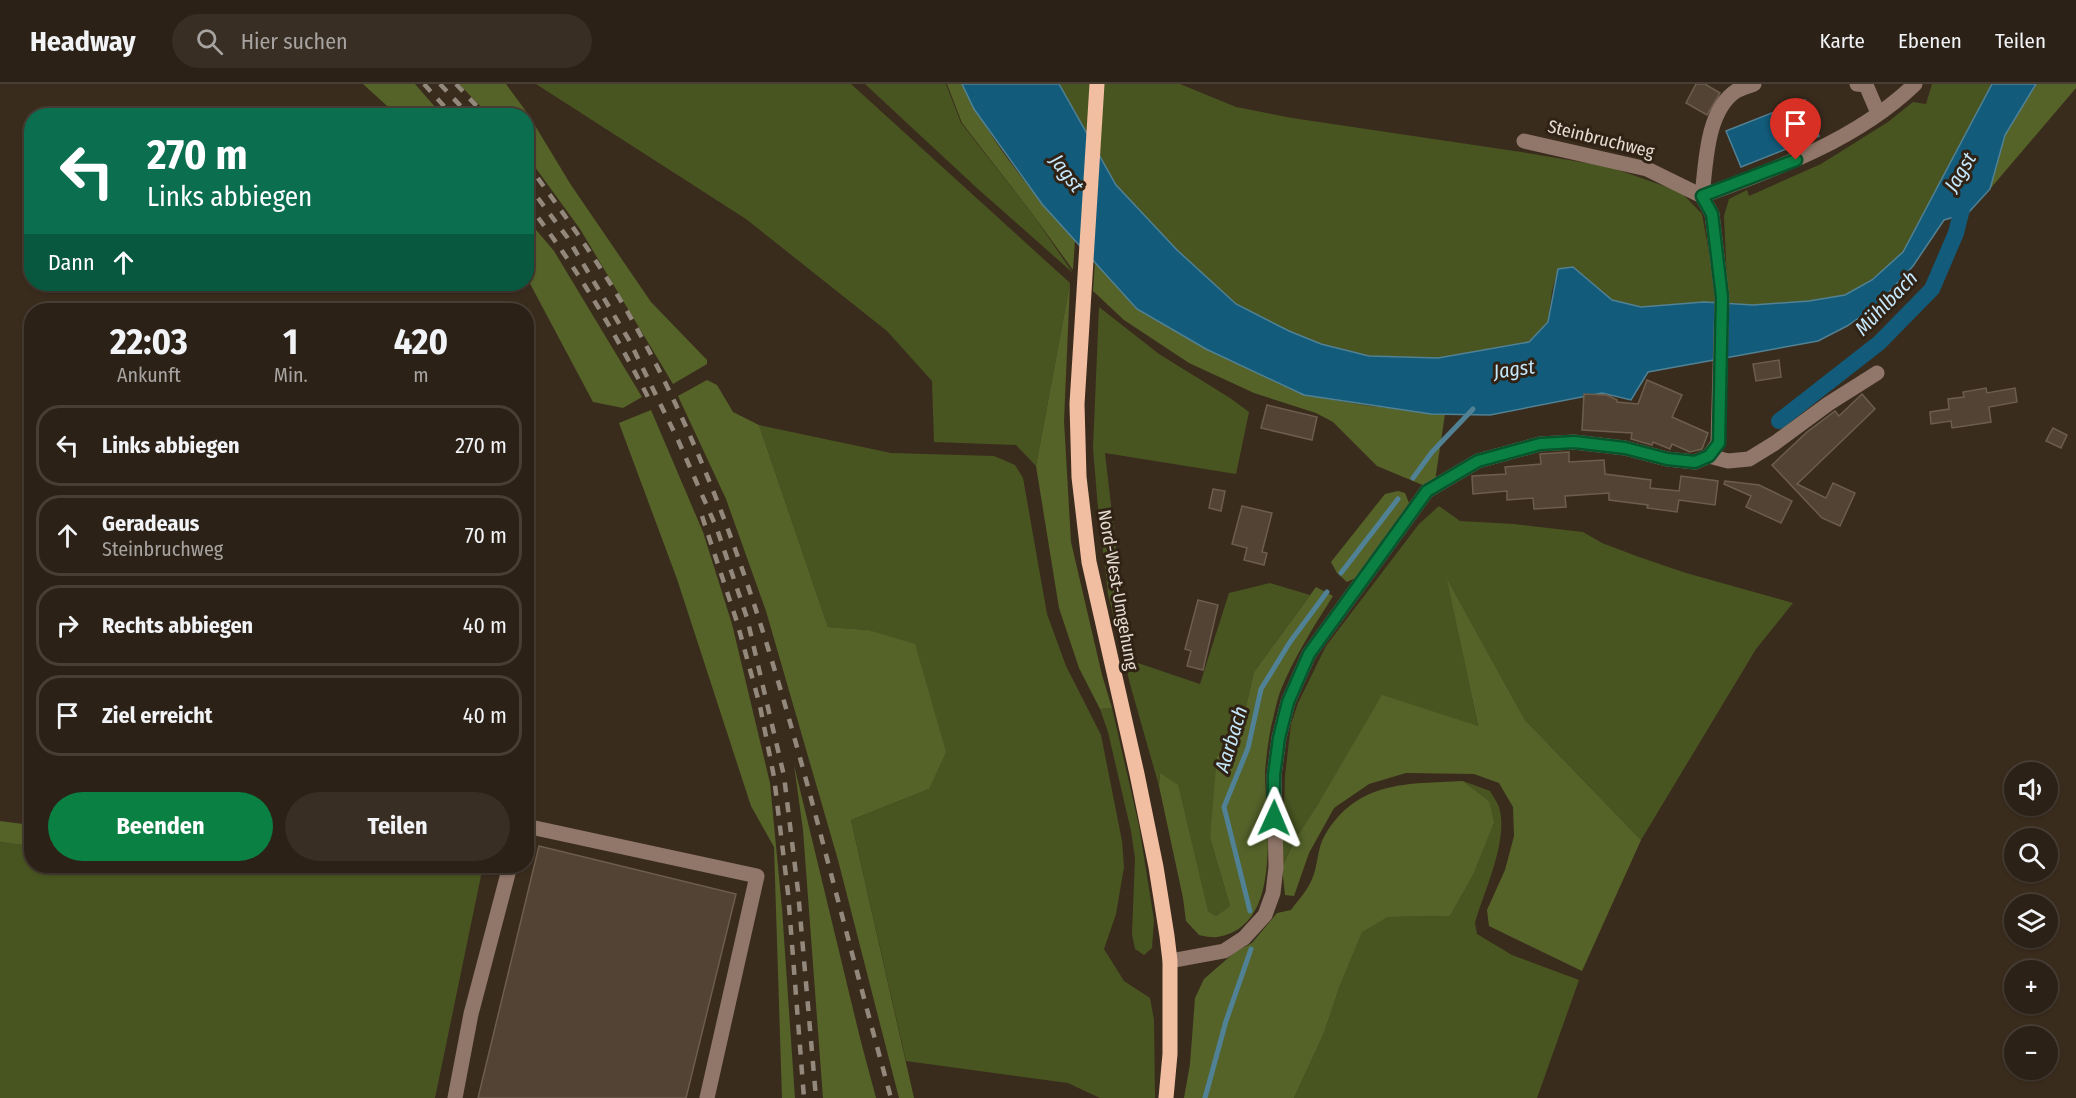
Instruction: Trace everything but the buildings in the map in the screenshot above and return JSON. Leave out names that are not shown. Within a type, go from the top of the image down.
[{"type":"main road","name":"Nord-West-Umgehung","points":[[1097,84],[1078,425],[1079,477],[1089,562],[1156,867],[1170,961],[1170,1054],[1166,1098]]},
{"type":"street","points":[[1170,961],[1224,951],[1244,938],[1265,915],[1274,893],[1276,867],[1274,775],[1279,738],[1288,702],[1309,654],[1427,491],[1478,461],[1540,444],[1574,442],[1625,448],[1667,459],[1695,462],[1709,456],[1719,443],[1722,297],[1712,214],[1702,196],[1708,141],[1719,111],[1736,91],[1754,84]]},
{"type":"street","points":[[1857,84],[1866,85],[1878,113]]},
{"type":"street","points":[[1702,196],[1812,154],[1878,113],[1915,84]]},
{"type":"street","name":"Steinbruchweg","points":[[1524,141],[1647,169],[1702,196]]},
{"type":"street","points":[[1709,456],[1728,461],[1749,459],[1877,373]]},
{"type":"street","points":[[534,828],[757,876],[707,1098]]},
{"type":"street","points":[[455,1098],[471,1014],[508,873]]},
{"type":"green space","points":[[363,84],[415,84],[436,108],[389,108]]},
{"type":"green space","points":[[459,84],[506,84],[524,108],[482,108]]},
{"type":"green space","points":[[536,84],[851,84],[1070,283],[1036,466],[1016,445],[934,442],[932,381],[887,331],[746,219]]},
{"type":"green space","points":[[865,84],[946,84],[961,123],[1031,212],[1073,273],[978,189]]},
{"type":"green space","points":[[947,84],[962,84],[985,125],[1013,166],[1075,240],[1073,270],[962,123]]},
{"type":"green space","points":[[1059,84],[1180,84],[1236,107],[1292,118],[1610,167],[1681,192],[1702,214],[1718,303],[1651,306],[1625,304],[1604,294],[1573,267],[1558,269],[1552,291],[1548,322],[1528,342],[1438,358],[1369,356],[1321,344],[1289,331],[1236,304],[1177,250],[1116,185]]},
{"type":"green space","points":[[1932,84],[1992,84],[1903,252],[1872,280],[1845,295],[1809,301],[1753,305],[1728,303],[1724,216],[1729,199],[1747,190],[1749,196],[1821,164],[1888,122],[1913,102],[1926,104]]},
{"type":"green space","points":[[2036,84],[2076,84],[2076,88],[1990,189],[2005,135]]},
{"type":"green space","points":[[534,124],[571,185],[651,302],[707,360],[707,364],[673,384],[580,229],[534,166]]},
{"type":"green space","points":[[534,227],[554,251],[642,397],[623,408],[593,402],[534,291]]},
{"type":"green space","points":[[1095,262],[1137,309],[1206,349],[1304,395],[1370,406],[1445,414],[1435,481],[1425,486],[1377,466],[1333,422],[1316,413],[1254,393],[1189,363],[1124,320],[1093,291]]},
{"type":"green space","points":[[1070,283],[1064,421],[1071,542],[1112,708],[1100,709],[1079,668],[1059,608],[1036,466]]},
{"type":"green space","points":[[1099,307],[1159,354],[1249,412],[1236,474],[1105,453],[1129,660],[1200,684],[1229,593],[1270,583],[1310,595],[1254,672],[1235,755],[1210,838],[1230,906],[1216,916],[1208,911],[1160,773],[1159,786],[1130,684],[1108,594],[1093,448]]},
{"type":"green space","points":[[707,380],[717,385],[733,412],[759,425],[828,627],[868,630],[915,644],[946,752],[929,789],[851,820],[914,1098],[899,1098],[838,860],[766,611],[726,499],[678,396]]},
{"type":"green space","points":[[651,410],[703,532],[732,624],[770,783],[782,909],[795,1098],[782,1098],[774,847],[751,806],[677,579],[619,423]]},
{"type":"green space","points":[[759,425],[891,453],[994,456],[1015,465],[1023,478],[1047,614],[1066,666],[1101,735],[1122,841],[1124,867],[1116,914],[1104,949],[1124,981],[1150,998],[1154,1020],[1155,1098],[1100,1098],[1068,1083],[906,1061],[851,820],[929,789],[868,630],[828,627]]},
{"type":"green space","points":[[1398,491],[1405,493],[1409,503],[1355,578],[1347,582],[1337,573],[1331,562],[1385,494]]},
{"type":"green space","points":[[1439,506],[1460,521],[1514,524],[1583,532],[1602,543],[1686,573],[1793,603],[1756,649],[1641,840],[1525,720],[1448,581],[1478,727],[1320,801],[1296,838],[1282,867],[1285,776],[1291,724],[1298,703],[1326,646],[1419,524]]},
{"type":"green space","points":[[1447,579],[1525,720],[1641,840],[1582,971],[1489,926],[1487,910],[1505,870],[1514,836],[1513,807],[1499,783],[1474,774],[1406,773],[1369,784],[1334,808],[1309,853],[1294,896],[1285,895],[1282,867],[1296,838],[1382,695],[1478,726]]},
{"type":"green space","points":[[1316,587],[1333,596],[1304,643],[1285,680],[1277,701],[1267,750],[1265,773],[1268,842],[1262,893],[1253,914],[1239,929],[1217,937],[1199,935],[1186,921],[1159,786],[1160,773],[1178,785],[1208,911],[1216,916],[1230,906],[1210,838],[1217,756],[1235,754],[1254,672]]},
{"type":"green space","points":[[1112,708],[1139,826],[1154,920],[1152,948],[1144,955],[1135,949],[1132,934],[1135,858],[1131,831],[1108,732],[1100,709]]},
{"type":"green space","points":[[794,765],[876,1098],[823,1098],[803,830]]},
{"type":"green space","points":[[1463,781],[1490,791],[1499,807],[1501,820],[1498,850],[1475,923],[1477,934],[1512,955],[1579,980],[1537,1098],[1294,1098],[1324,1033],[1362,931],[1388,917],[1450,916],[1472,877],[1489,801]]},
{"type":"green space","points":[[1463,781],[1489,801],[1494,822],[1472,877],[1450,916],[1388,917],[1362,932],[1339,988],[1324,1033],[1294,1098],[1184,1098],[1190,1064],[1195,998],[1204,979],[1235,952],[1252,943],[1277,913],[1291,910],[1310,883],[1322,840],[1338,817],[1353,804],[1385,788]]},
{"type":"green space","points":[[0,821],[24,824],[24,845],[0,842]]},
{"type":"green space","points":[[0,842],[24,845],[24,873],[482,873],[435,1098],[0,1098]]},
{"type":"water","name":"Jagst","points":[[962,84],[1059,84],[1116,185],[1177,250],[1236,304],[1289,331],[1321,344],[1369,356],[1438,358],[1529,342],[1548,322],[1558,269],[1573,267],[1612,300],[1641,307],[1704,302],[1753,305],[1809,301],[1845,295],[1872,280],[1903,252],[1992,84],[2036,84],[2005,135],[1990,189],[1968,213],[1944,220],[1913,266],[1876,306],[1847,326],[1818,341],[1648,372],[1631,400],[1602,393],[1490,415],[1431,414],[1304,395],[1206,349],[1137,309],[1042,204],[974,109]]},
{"type":"water","points":[[1805,100],[1819,136],[1741,167],[1726,131]]},
{"type":"waterway","name":"Mühlbach","points":[[1779,421],[1879,343],[1932,289],[1956,233],[1966,193]]},
{"type":"waterway","name":"Aarbach","points":[[1413,478],[1432,452],[1473,409]]},
{"type":"waterway","name":"Aarbach","points":[[1341,573],[1398,499]]},
{"type":"waterway","name":"Aarbach","points":[[1250,911],[1224,807],[1248,748],[1261,689],[1290,642],[1327,592]]},
{"type":"waterway","name":"Aarbach","points":[[1205,1098],[1226,1021],[1251,949]]},
{"type":"railway","points":[[424,84],[446,108]]},
{"type":"railway","points":[[440,84],[462,108]]},
{"type":"railway","points":[[456,84],[478,108]]},
{"type":"railway","points":[[534,173],[601,269],[641,336],[697,451],[720,510],[742,569],[781,690],[891,1098]]},
{"type":"railway","points":[[534,193],[567,237],[629,340],[678,440],[717,529],[747,618],[784,776],[798,891],[816,1098]]},
{"type":"railway","points":[[534,212],[593,298],[650,401]]},
{"type":"railway","points":[[702,516],[737,622],[760,706],[774,777],[788,893],[804,1098]]},
{"type":"route","points":[[1274,818],[1274,775],[1279,738],[1288,702],[1309,654],[1427,491],[1478,461],[1540,444],[1574,442],[1625,448],[1667,459],[1695,462],[1709,456],[1719,443],[1722,297],[1712,214],[1702,196],[1796,160]]}]
